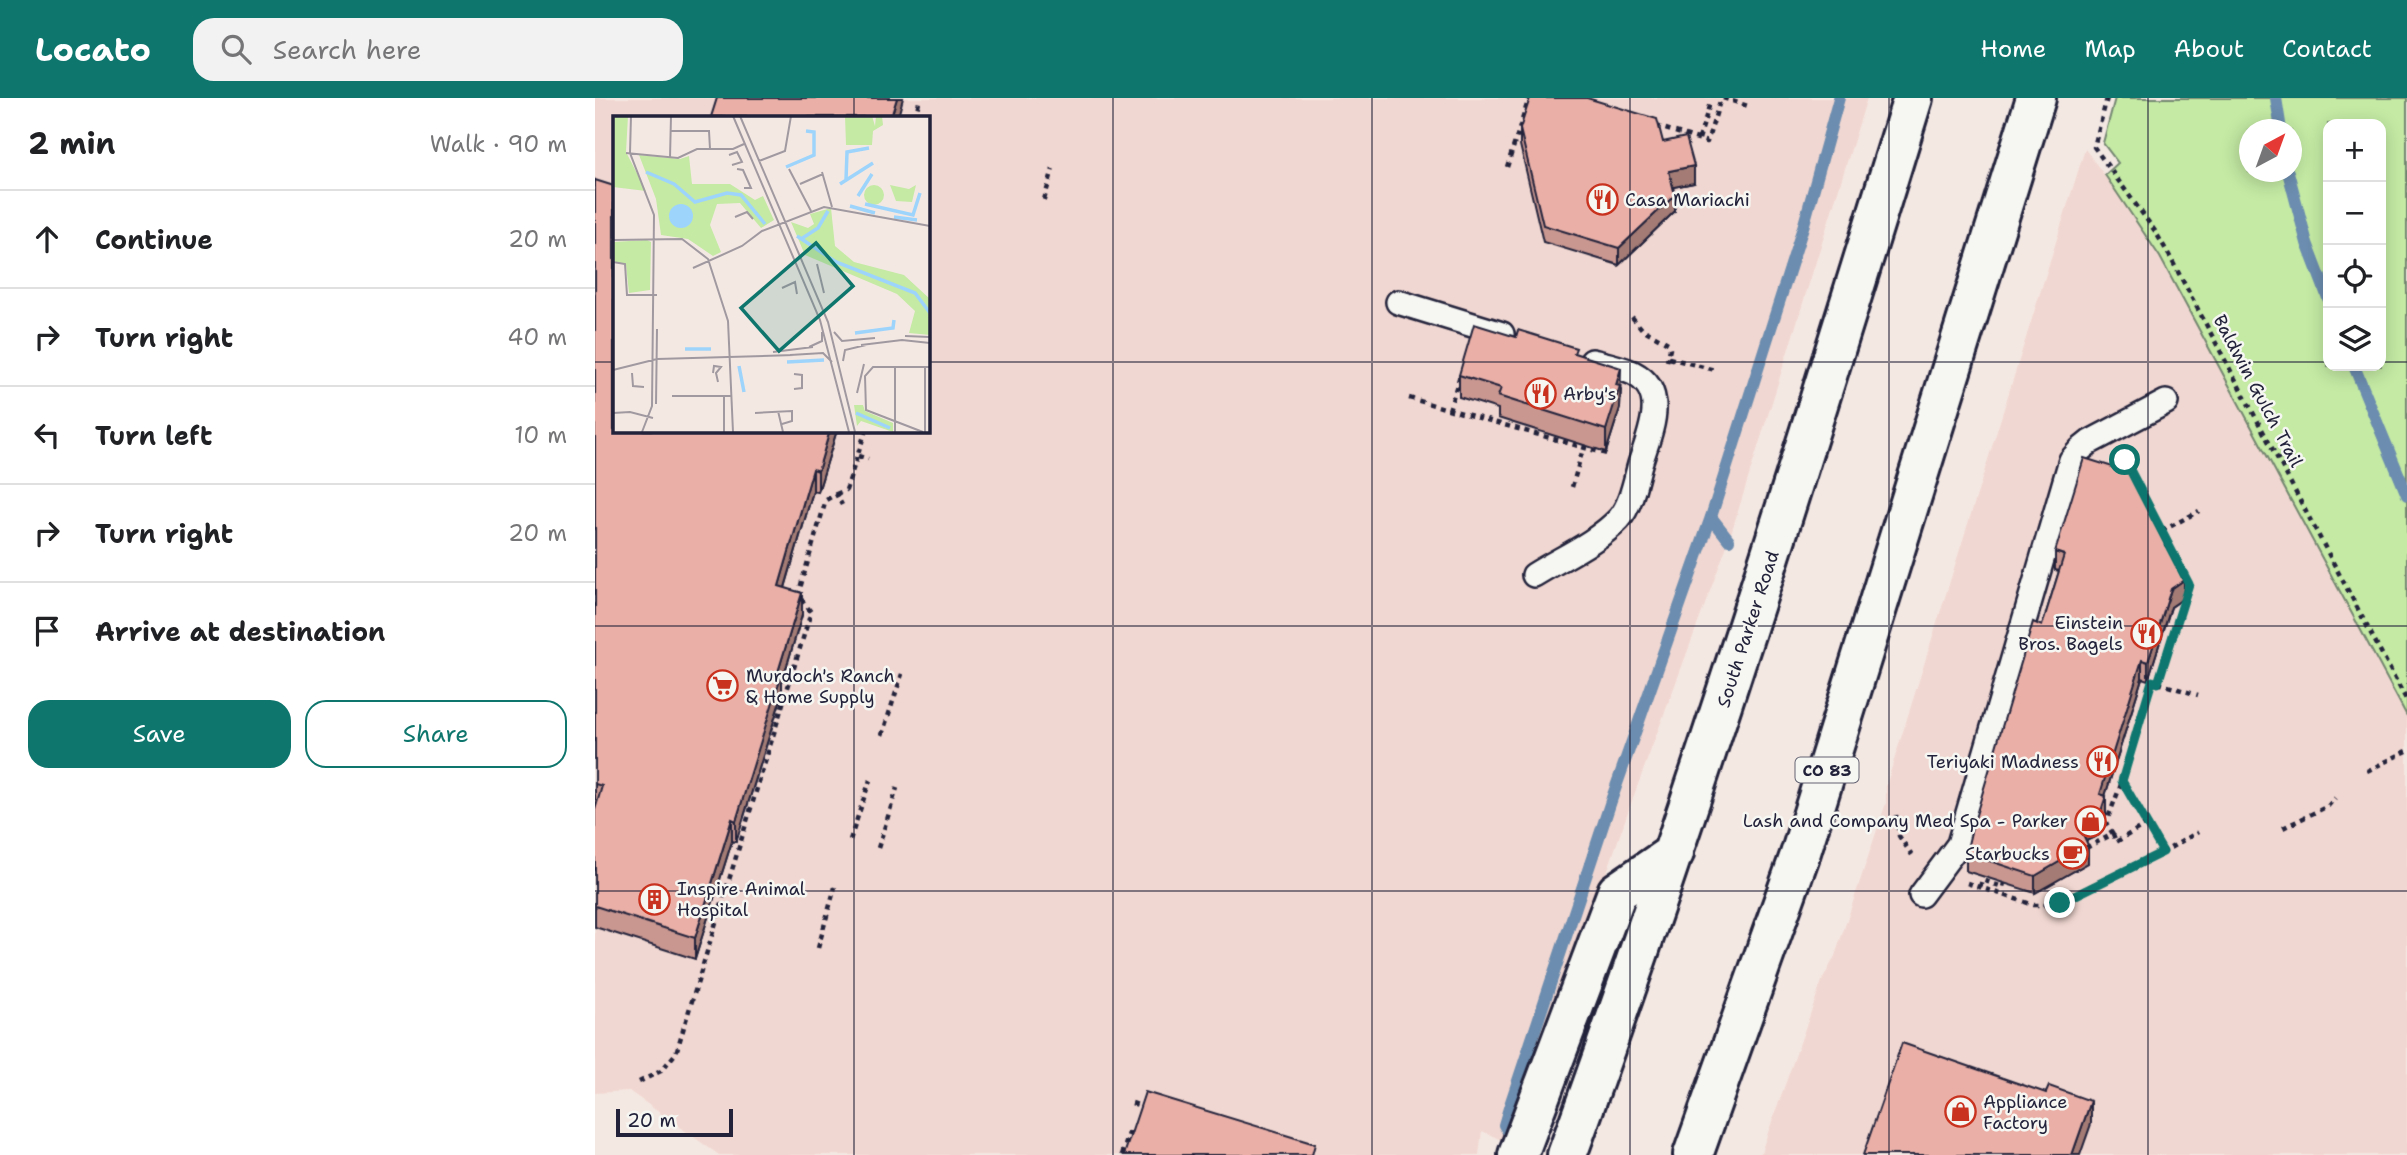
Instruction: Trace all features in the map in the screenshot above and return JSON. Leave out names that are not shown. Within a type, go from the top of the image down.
[{"type":"highway","name":"South Parker Road","points":[[1567,1155],[1674,853],[1757,604],[1913,98]]},
{"type":"highway","name":"CO 83","points":[[1693,1155],[1800,855],[2036,98]]},
{"type":"highway","points":[[1518,1155],[1617,892],[1674,853]]},
{"type":"lane","points":[[1398,302],[1518,338]]},
{"type":"lane","points":[[1534,575],[1584,544],[1621,516],[1630,498],[1655,414],[1654,397],[1637,376],[1571,354]]},
{"type":"lane","points":[[1921,895],[1959,844],[2071,460],[2090,442],[2166,402]]},
{"type":"path","points":[[915,116],[920,98]]},
{"type":"path","points":[[1507,167],[1529,98]]},
{"type":"path","points":[[1644,122],[1707,142],[1722,98],[1748,106]]},
{"type":"path","name":"Baldwin Gulch Trail","points":[[2108,98],[2094,146],[2165,248],[2407,701]]},
{"type":"path","points":[[1699,139],[1710,103]]},
{"type":"path","points":[[1670,131],[1673,144]]},
{"type":"path","points":[[1514,145],[1527,149]]},
{"type":"path","points":[[1044,200],[1053,169]]},
{"type":"path","points":[[1632,317],[1642,329],[1668,343],[1669,358],[1665,365]]},
{"type":"path","points":[[1669,358],[1716,370]]},
{"type":"path","points":[[1449,410],[1463,364]]},
{"type":"path","points":[[1409,398],[1609,457],[1613,444]]},
{"type":"path","points":[[639,1082],[661,1071],[675,1053],[811,612],[798,595],[826,500],[846,490],[863,432]]},
{"type":"path","points":[[1554,440],[1557,432]]},
{"type":"path","points":[[1571,487],[1583,449]]},
{"type":"path","points":[[2120,450],[2189,584],[2158,683]]},
{"type":"path","points":[[857,456],[868,459]]},
{"type":"path","points":[[836,495],[842,505]]},
{"type":"path","points":[[2162,531],[2199,511]]},
{"type":"path","points":[[883,735],[902,674]]},
{"type":"path","points":[[2147,824],[2116,842],[2106,823],[2122,781],[2152,681],[2198,695]]},
{"type":"path","points":[[2367,771],[2407,751]]},
{"type":"path","points":[[850,840],[870,780]]},
{"type":"path","points":[[2122,781],[2163,852]]},
{"type":"path","points":[[878,848],[897,788]]},
{"type":"path","points":[[2283,828],[2328,806],[2335,798]]},
{"type":"path","points":[[1896,815],[1897,830],[1904,845],[1917,858]]},
{"type":"path","points":[[1960,879],[2027,903],[2047,906],[2066,900],[2198,832]]},
{"type":"path","points":[[2082,850],[2113,834]]},
{"type":"path","points":[[1980,887],[1982,880],[2003,887],[2004,884]]},
{"type":"path","points":[[818,948],[835,887]]},
{"type":"path","points":[[1132,1103],[1154,1110]]},
{"type":"path","points":[[1122,1155],[1129,1130]]},
{"type":"shaded area","points":[[595,98],[1867,98],[1729,540],[1630,806],[1512,1145],[1482,1131],[1479,1155],[719,1155],[629,1091],[595,1093]]},
{"type":"shaded area","points":[[2085,149],[2129,208],[2160,257],[2407,716],[2407,1155],[1760,1155],[1822,981],[1835,956],[1886,803],[1886,786]]},
{"type":"green space","points":[[2115,98],[2407,98],[2407,716],[2160,257],[2105,175],[2118,163],[2103,143]]},
{"type":"building","points":[[717,98],[897,98],[891,116],[711,116]]},
{"type":"building","name":"Casa Mariachi","points":[[1530,98],[1587,98],[1657,119],[1663,142],[1686,137],[1694,166],[1669,171],[1675,195],[1619,248],[1543,225],[1520,129]]},
{"type":"building","points":[[595,180],[613,186],[613,432],[829,432],[818,471],[813,469],[779,586],[802,593],[778,672],[782,673],[736,821],[732,819],[695,938],[595,906],[595,810],[602,786],[595,784]]},
{"type":"building","name":"Arby's","points":[[1474,324],[1516,337],[1518,330],[1576,348],[1574,353],[1621,368],[1616,385],[1620,386],[1606,430],[1498,396],[1501,388],[1459,375]]},
{"type":"building","points":[[2084,458],[2129,472],[2184,580],[2171,589],[2148,662],[2142,660],[2100,794],[2106,796],[2099,817],[2079,826],[2088,845],[2035,876],[1966,853],[2033,622],[2042,626],[2064,555],[2055,552]]},
{"type":"building","name":"Appliance Factory","points":[[1902,1043],[2046,1093],[2049,1086],[2091,1101],[2072,1155],[1863,1155]]},
{"type":"building","points":[[1145,1092],[1315,1144],[1312,1155],[1124,1155]]},
{"type":"waterway","points":[[1507,1130],[1504,1125],[1509,1108],[1612,798],[1711,517],[1804,224],[1839,98]]},
{"type":"waterway","points":[[2276,98],[2279,119]]},
{"type":"waterway","points":[[2291,182],[2307,243],[2323,285]]},
{"type":"waterway","points":[[2356,371],[2407,495]]},
{"type":"waterway","points":[[1711,517],[1729,540]]},
{"type":"place","name":"Casa Mariachi","points":[[1602,200]]},
{"type":"place","name":"Arby's","points":[[1540,394]]},
{"type":"place","name":"Einstein Bros. Bagels","points":[[2146,633]]},
{"type":"place","name":"Murdoch's Ranch & Home Supply","points":[[723,686]]},
{"type":"place","name":"Teriyaki Madness","points":[[2102,762]]},
{"type":"place","name":"Lash and Company Med Spa - Parker","points":[[2091,821]]},
{"type":"place","name":"Starbucks","points":[[2073,854]]},
{"type":"place","name":"Inspire Animal Hospital","points":[[654,899]]},
{"type":"place","name":"Appliance Factory","points":[[1960,1112]]},
{"type":"route","points":[[2060,903],[2163,852],[2122,781],[2152,681],[2158,683],[2189,584],[2125,460]]}]
